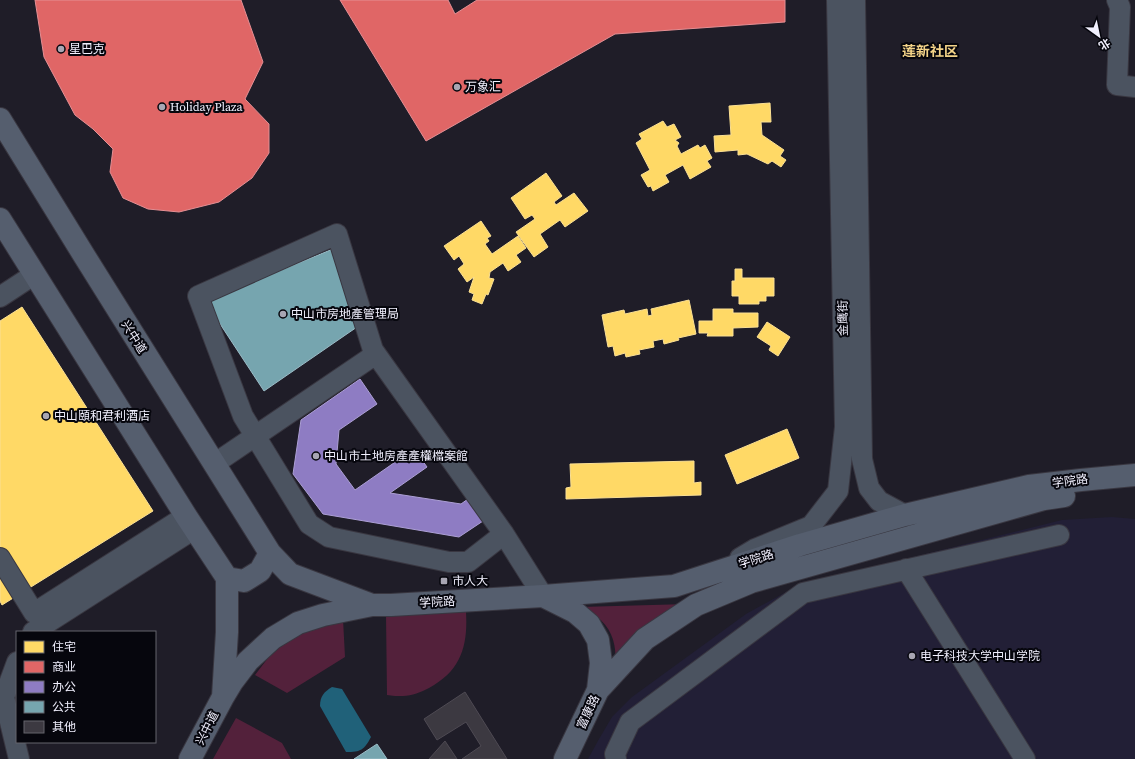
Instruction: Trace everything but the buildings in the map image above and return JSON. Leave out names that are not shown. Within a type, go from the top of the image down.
[{"type":"main road","name":"兴中道","points":[[0,119],[270,554],[290,574],[372,605]]},
{"type":"main road","points":[[0,219],[190,523],[227,578],[227,632],[223,697]]},
{"type":"main road","name":"学院路","points":[[372,605],[542,596],[674,586],[800,545],[905,515],[1029,486],[1135,475]]},
{"type":"main road","name":"学院路","points":[[598,690],[645,639],[696,605],[751,582],[1044,499],[1135,490]]},
{"type":"main road","points":[[227,578],[244,581],[260,571],[270,554]]},
{"type":"main road","name":"富康路","points":[[542,596],[575,612],[589,624],[598,640],[601,663],[598,690],[566,759]]},
{"type":"main road","name":"兴中道","points":[[190,759],[223,697],[248,661],[273,638],[298,623],[323,615],[372,605]]},
{"type":"street","name":"金鹰街","points":[[721,570],[755,549],[811,526],[838,491],[845,427],[837,0]]},
{"type":"street","name":"金鹰街","points":[[855,0],[862,460],[869,488],[879,501],[905,515]]},
{"type":"street","points":[[1117,0],[1120,7],[1117,85],[1135,87]]},
{"type":"street","points":[[504,534],[468,562],[449,562],[329,537],[309,524],[243,416],[198,296],[338,234],[373,350],[504,534],[542,596]]},
{"type":"street","points":[[0,297],[35,274]]},
{"type":"street","points":[[214,464],[376,354]]},
{"type":"street","points":[[0,558],[34,613],[190,523]]},
{"type":"street","points":[[34,631],[190,523]]},
{"type":"street","points":[[616,759],[615,754],[630,722],[803,593],[1059,535]]},
{"type":"street","points":[[906,569],[1025,759]]},
{"type":"street","points":[[16,665],[4,697],[19,759]]},
{"type":"shaded area","name":"电子科技大学中山学院","points":[[1112,517],[1135,519],[1135,759],[588,759],[612,717],[632,697],[746,614],[797,586],[1062,520]]},
{"type":"shaded area","points":[[688,604],[615,663],[615,650],[610,632],[602,621],[580,607]]},
{"type":"shaded area","points":[[466,612],[466,636],[464,647],[449,674],[429,688],[416,694],[403,696],[387,695],[386,615]]},
{"type":"shaded area","points":[[343,619],[345,657],[287,693],[255,675],[268,658],[300,633]]},
{"type":"shaded area","points":[[236,718],[282,743],[291,759],[213,759]]},
{"type":"water","points":[[332,687],[342,689],[371,737],[366,745],[359,751],[346,752],[320,706],[323,695]]},
{"type":"place","name":"星巴克","points":[[61,49]]},
{"type":"place","name":"万象汇","points":[[457,87]]},
{"type":"place","name":"Holiday Plaza","points":[[162,107]]},
{"type":"place","name":"中山市房地產管理局","points":[[283,314]]},
{"type":"place","name":"中山頤和君利酒店","points":[[46,416]]},
{"type":"place","name":"中山市土地房產產權檔案館","points":[[316,456]]},
{"type":"place","name":"市人大","points":[[444,581]]},
{"type":"place","name":"电子科技大学中山学院","points":[[912,656]]},
{"type":"district","name":"莲新社区","points":[[930,51]]}]
